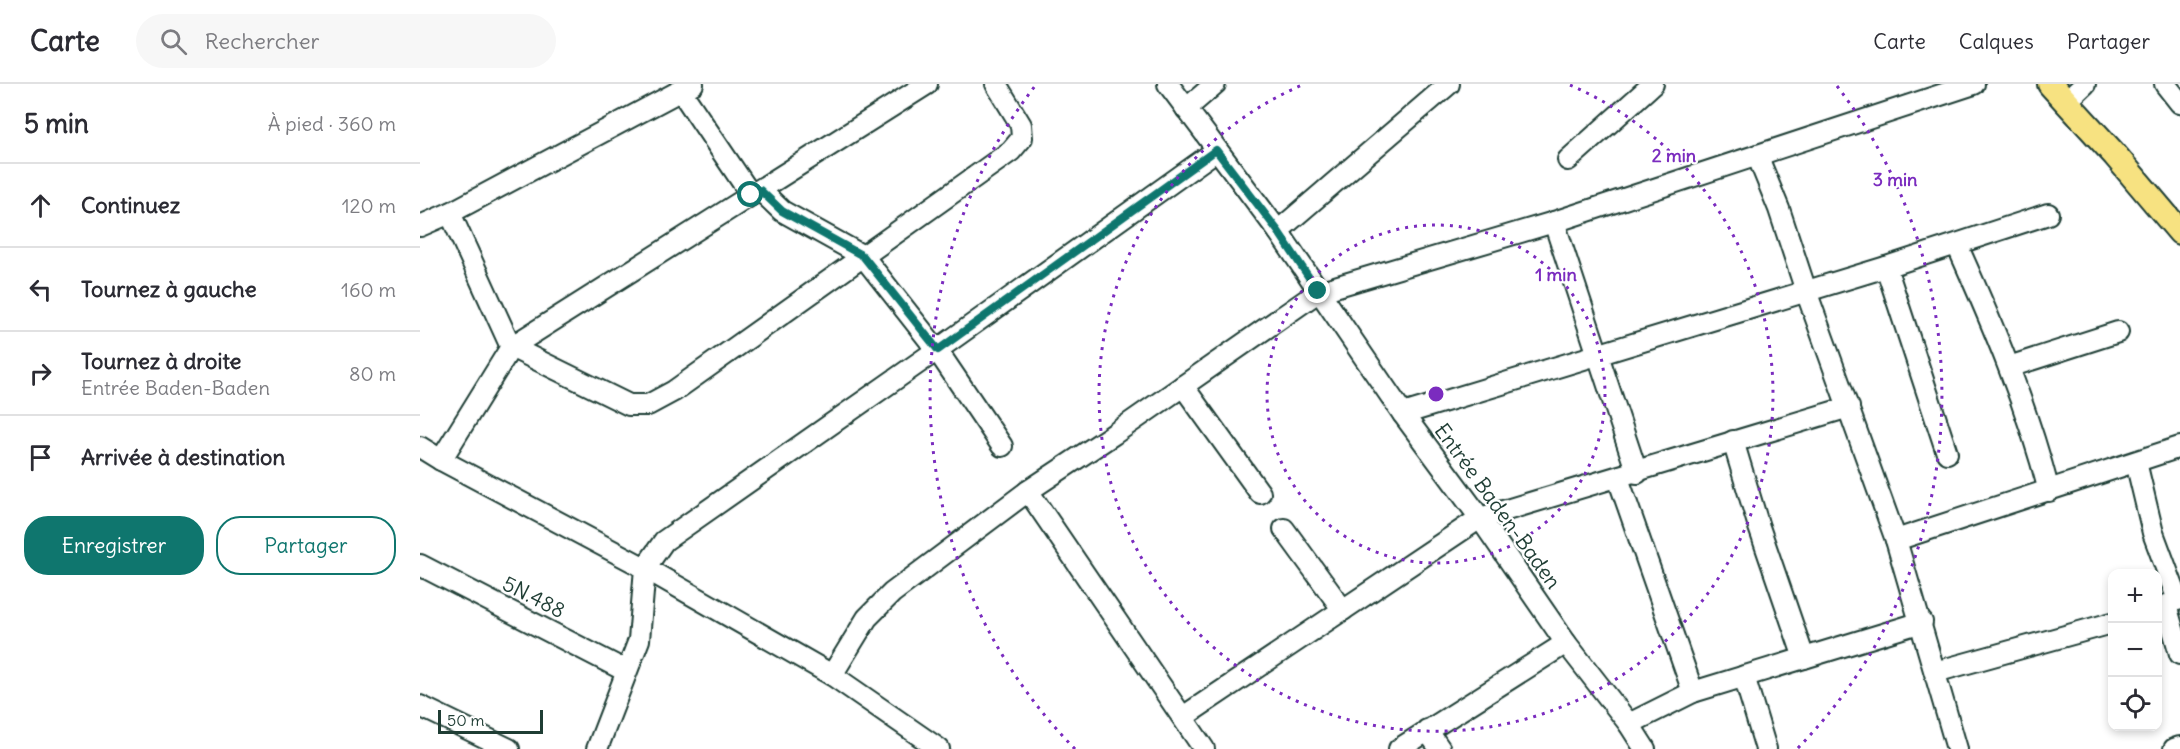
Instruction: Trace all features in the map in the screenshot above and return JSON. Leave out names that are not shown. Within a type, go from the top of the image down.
[{"type":"main road","points":[[2050,84],[2180,232]]},
{"type":"street","points":[[441,460],[511,346],[927,84]]},
{"type":"street","points":[[450,213],[511,346],[629,405],[648,405],[674,391],[1011,151],[1022,138],[1022,125],[996,84]]},
{"type":"street","name":"Entrée Baden-Baden","points":[[1168,84],[1278,231],[1403,414],[1480,518],[1566,643],[1629,724],[1645,749]]},
{"type":"street","points":[[1186,109],[1215,84]]},
{"type":"street","points":[[1278,231],[1449,84]]},
{"type":"street","points":[[1568,160],[1653,84]]},
{"type":"street","points":[[832,675],[867,618],[879,605],[1028,491],[1318,291],[1554,222],[1974,84]]},
{"type":"street","points":[[2066,102],[2085,84]]},
{"type":"street","points":[[2165,84],[2180,103]]},
{"type":"street","points":[[420,226],[450,213],[687,87],[755,192],[782,211],[863,256],[938,350],[1002,446]]},
{"type":"street","points":[[602,747],[626,671],[639,640],[645,568],[664,541],[938,350],[1216,150]]},
{"type":"street","points":[[1756,155],[1779,209],[1806,291],[1896,540],[1958,749]]},
{"type":"street","points":[[1403,414],[1957,245],[2048,214]]},
{"type":"street","points":[[1554,222],[1599,356],[1627,475],[1693,692]]},
{"type":"street","points":[[1957,245],[2009,367],[2040,455],[2049,491]]},
{"type":"street","points":[[1886,267],[1947,453]]},
{"type":"street","points":[[2009,367],[2118,332]]},
{"type":"street","points":[[1183,386],[1260,493]]},
{"type":"street","points":[[1183,717],[1480,518],[1849,407]]},
{"type":"street","points":[[1733,441],[1759,527],[1804,658]]},
{"type":"street","points":[[420,447],[645,568],[832,675],[939,749]]},
{"type":"street","points":[[1896,540],[2180,447]]},
{"type":"street","points":[[2136,462],[2180,654]]},
{"type":"street","points":[[1028,491],[1204,749]]},
{"type":"street","points":[[1284,529],[1343,610]]},
{"type":"street","name":"5N.488","points":[[420,565],[626,671]]},
{"type":"street","points":[[1629,724],[1693,692],[1922,622]]},
{"type":"street","points":[[1935,672],[2108,623]]},
{"type":"street","points":[[1399,749],[1566,643]]},
{"type":"street","points":[[1744,676],[1766,749]]},
{"type":"street","points":[[420,705],[509,749]]},
{"type":"street","points":[[1427,730],[1440,749]]},
{"type":"street","points":[[2174,749],[2180,747]]},
{"type":"route","points":[[751,195],[760,190],[782,211],[863,256],[938,350],[1216,150],[1278,231],[1318,291]]}]
